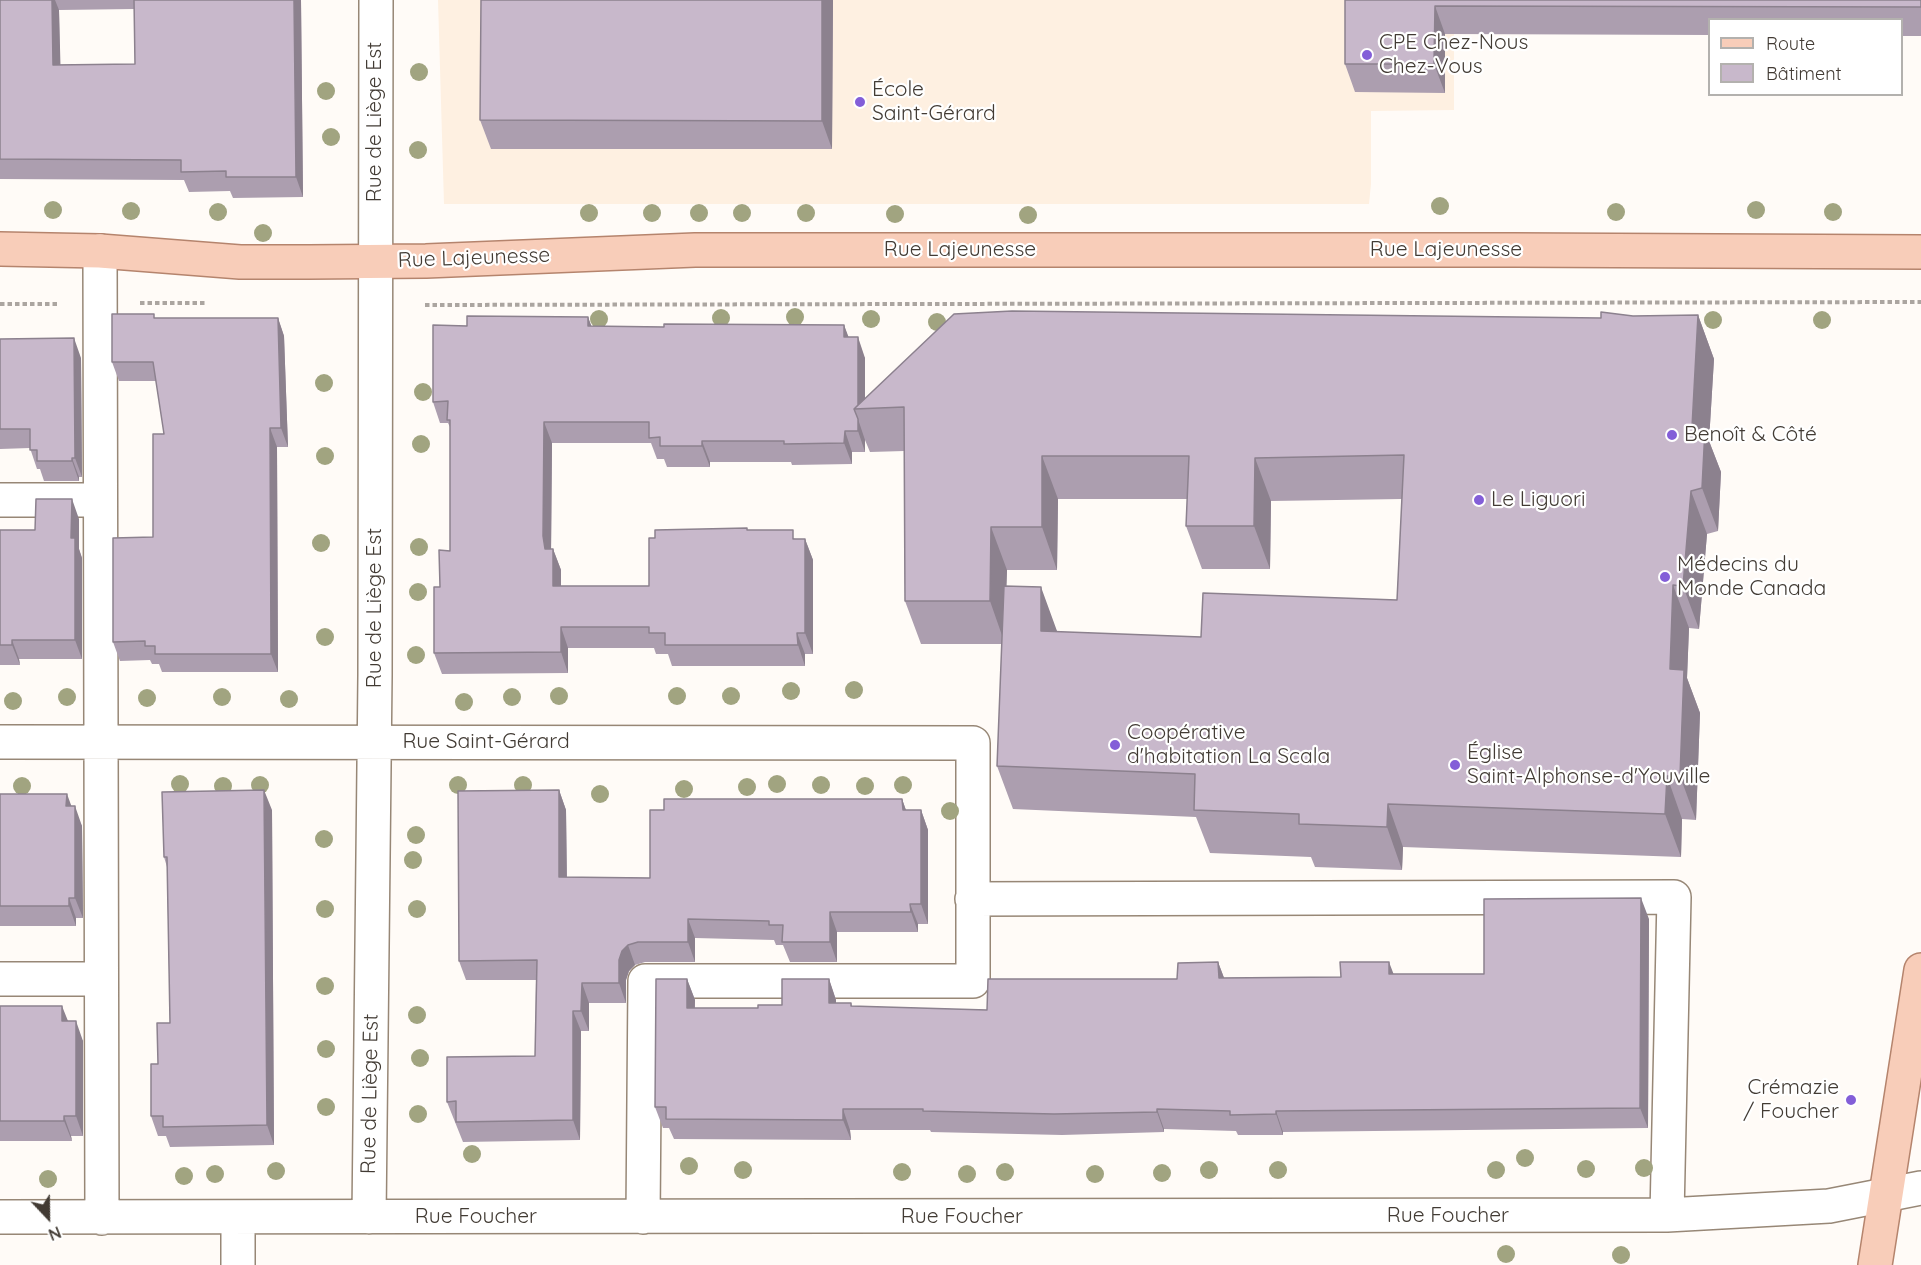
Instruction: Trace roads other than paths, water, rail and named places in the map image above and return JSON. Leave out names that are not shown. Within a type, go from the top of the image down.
[{"type":"main road","name":"Rue Lajeunesse","points":[[0,249],[100,251],[240,261],[426,261],[695,250],[1921,252]]},
{"type":"main road","points":[[1875,1265],[1921,970]]},
{"type":"street","name":"Rue de Liège Est","points":[[369,1217],[374,741],[376,0]]},
{"type":"street","points":[[100,251],[102,1218]]},
{"type":"street","points":[[0,500],[100,500]]},
{"type":"street","name":"Rue Saint-Gérard","points":[[0,742],[973,743],[972,898]]},
{"type":"street","points":[[643,1217],[645,981],[973,981],[972,898],[1674,897],[1667,1215]]},
{"type":"street","points":[[0,979],[101,979]]},
{"type":"street","name":"Rue Foucher","points":[[0,1218],[1667,1215],[1829,1206],[1921,1188]]},
{"type":"street","points":[[238,1217],[238,1265]]},
{"type":"place","name":"CPE Chez-Nous Chez-Vous","points":[[1367,55]]},
{"type":"place","name":"École Saint-Gérard","points":[[860,102]]},
{"type":"place","name":"Benoît & Côté","points":[[1672,435]]},
{"type":"place","name":"Le Liguori","points":[[1479,500]]},
{"type":"place","name":"Médecins du Monde Canada","points":[[1665,577]]},
{"type":"place","name":"Coopérative d'habitation La Scala","points":[[1115,745]]},
{"type":"place","name":"Église Saint-Alphonse-d'Youville","points":[[1455,765]]},
{"type":"place","name":"Crémazie / Foucher","points":[[1851,1100]]}]
